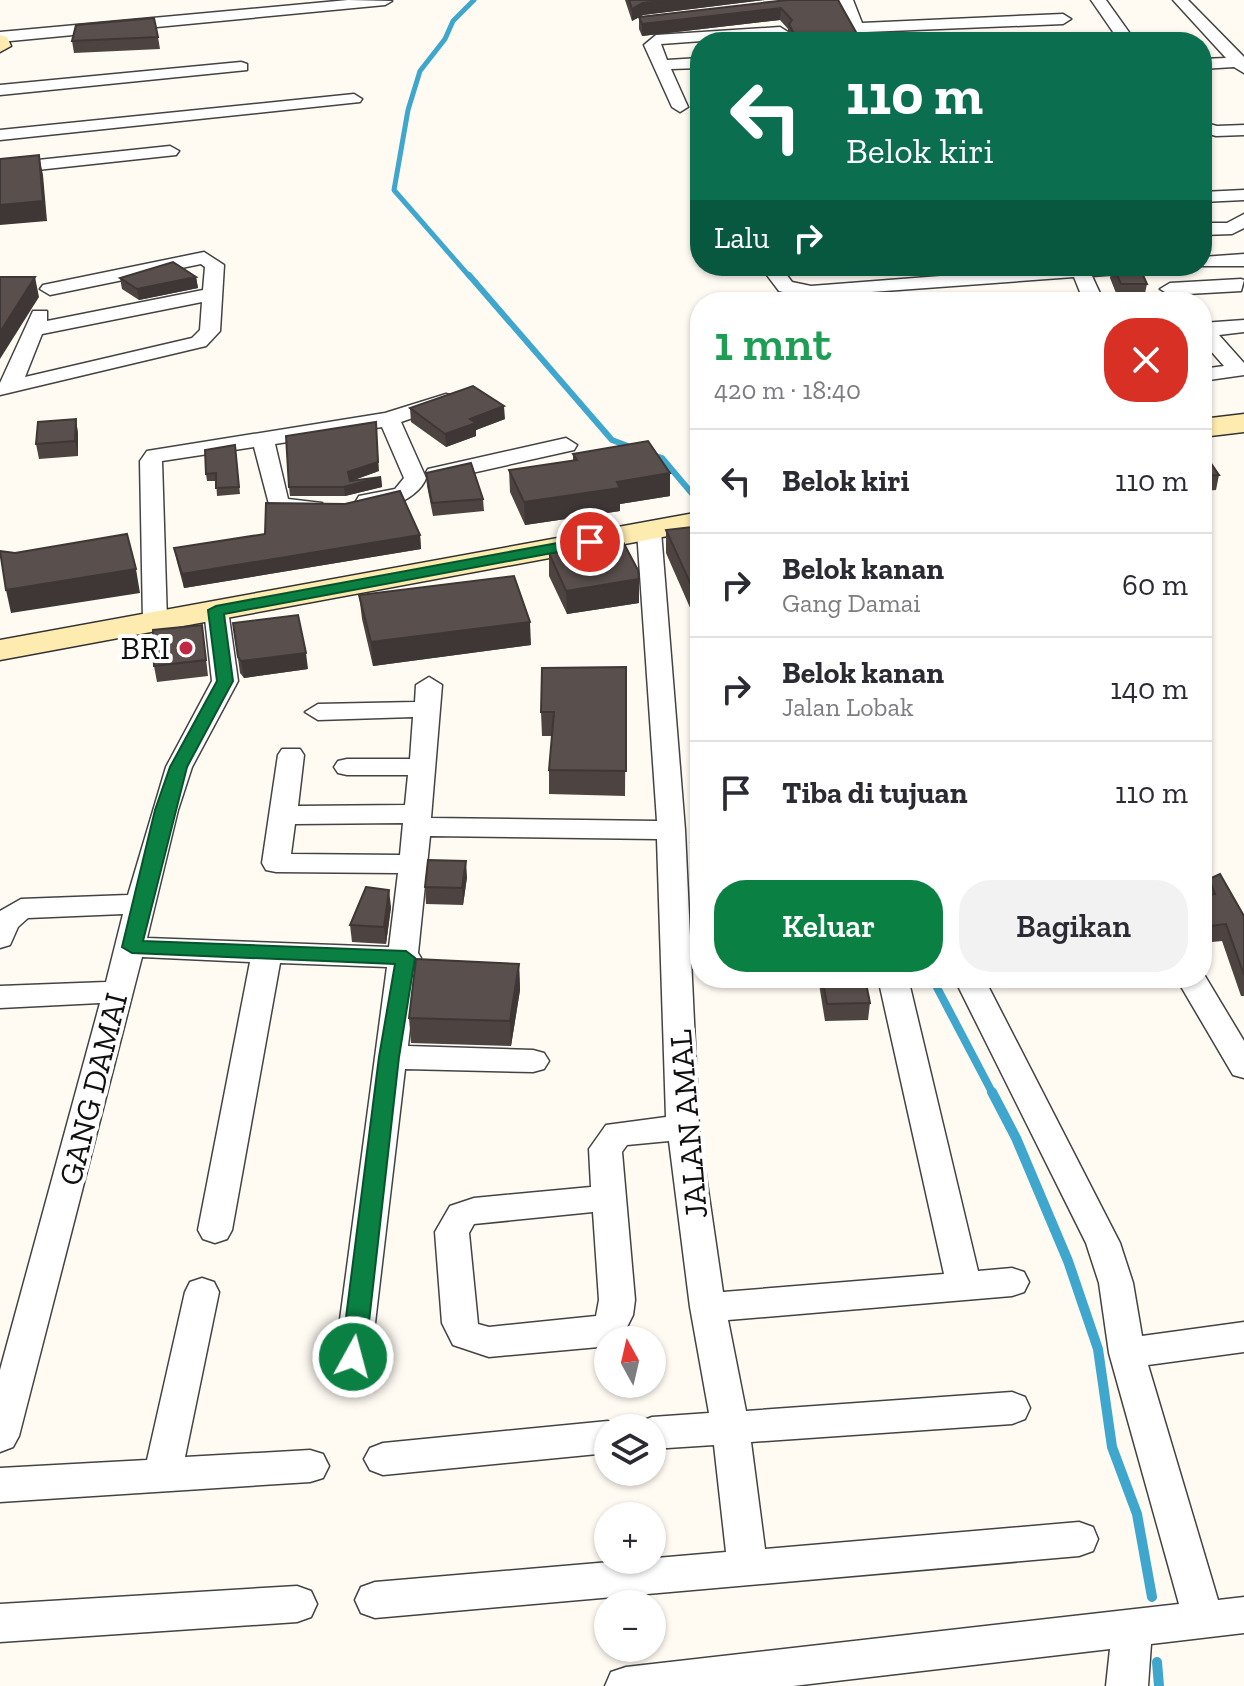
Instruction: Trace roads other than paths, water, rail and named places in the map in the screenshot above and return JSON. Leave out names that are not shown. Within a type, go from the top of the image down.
[{"type":"main road","points":[[1212,427],[1244,423]]},
{"type":"main road","points":[[0,650],[690,523]]},
{"type":"street","points":[[1098,0],[1121,32]]},
{"type":"street","points":[[1180,0],[1240,60]]},
{"type":"street","points":[[0,42],[346,2],[385,1]]},
{"type":"street","points":[[842,2],[857,32]]},
{"type":"street","points":[[994,22],[1021,3]]},
{"type":"street","points":[[870,32],[918,19],[994,22],[1063,19]]},
{"type":"street","points":[[994,22],[998,32]]},
{"type":"street","points":[[690,37],[663,38],[652,45],[676,101],[690,97]]},
{"type":"street","points":[[116,79],[119,56]]},
{"type":"street","points":[[1212,56],[1240,60]]},
{"type":"street","points":[[1212,63],[1240,60]]},
{"type":"street","points":[[659,65],[690,63]]},
{"type":"street","points":[[0,90],[241,67]]},
{"type":"street","points":[[0,135],[354,99]]},
{"type":"street","points":[[1212,130],[1244,130]]},
{"type":"street","points":[[0,169],[170,151]]},
{"type":"street","points":[[1212,197],[1244,195]]},
{"type":"street","points":[[1212,229],[1232,228],[1244,219]]},
{"type":"street","points":[[204,258],[215,265],[210,331],[199,342],[6,388],[53,281],[204,258]]},
{"type":"street","points":[[1212,262],[1244,260]]},
{"type":"street","points":[[776,276],[783,286],[798,291],[960,276]]},
{"type":"street","points":[[882,276],[886,285]]},
{"type":"street","points":[[1194,292],[1241,285]]},
{"type":"street","points":[[34,330],[211,294]]},
{"type":"street","points":[[1212,329],[1244,326]]},
{"type":"street","points":[[1212,339],[1241,369]]},
{"type":"street","points":[[1212,373],[1241,369]]},
{"type":"street","points":[[155,621],[151,461],[155,456],[389,419],[462,394]]},
{"type":"street","points":[[263,439],[278,503],[301,510],[405,494],[412,489],[415,478],[389,419]]},
{"type":"street","points":[[415,478],[566,445]]},
{"type":"street","name":"JALAN AMAL","points":[[649,531],[671,830],[683,1128],[708,1307],[730,1425],[748,1570]]},
{"type":"street","points":[[125,548],[155,543]]},
{"type":"street","name":"GANG DAMAI","points":[[0,1436],[32,1329],[179,767],[225,681],[216,610]]},
{"type":"street","points":[[318,712],[428,697],[406,958],[389,1057],[353,1357]]},
{"type":"street","points":[[291,755],[276,863],[415,864]]},
{"type":"street","points":[[347,767],[423,767]]},
{"type":"street","points":[[283,815],[671,830]]},
{"type":"street","points":[[0,938],[7,919],[21,909],[141,904]]},
{"type":"street","points":[[132,947],[406,958]]},
{"type":"street","points":[[215,1230],[267,952]]},
{"type":"street","points":[[895,988],[964,1284]]},
{"type":"street","points":[[974,988],[1103,1243],[1116,1283],[1127,1353],[1204,1620]]},
{"type":"street","points":[[1197,988],[1244,1067]]},
{"type":"street","points":[[0,997],[118,992]]},
{"type":"street","points":[[389,1057],[533,1061]]},
{"type":"street","points":[[608,1198],[474,1211],[462,1215],[452,1232],[460,1323],[466,1335],[489,1342],[599,1332],[609,1327],[617,1311],[617,1300],[605,1149],[610,1139],[618,1134],[683,1128]]},
{"type":"street","points":[[708,1307],[1012,1282]]},
{"type":"street","points":[[162,1476],[202,1292]]},
{"type":"street","points":[[1127,1353],[1244,1337]]},
{"type":"street","points":[[666,1432],[1012,1408]]},
{"type":"street","points":[[383,1459],[594,1438]]},
{"type":"street","points":[[0,1485],[310,1466]]},
{"type":"street","points":[[375,1600],[1079,1539]]},
{"type":"street","points":[[0,1623],[297,1604]]},
{"type":"street","points":[[626,1686],[1244,1615]]},
{"type":"street","points":[[1127,1686],[1133,1627]]},
{"type":"waterway","points":[[470,277],[394,190],[408,110],[420,71],[445,39],[453,21],[474,0]]},
{"type":"waterway","points":[[469,275],[612,440],[633,448]]},
{"type":"waterway","points":[[650,454],[662,458],[690,491]]},
{"type":"waterway","points":[[937,988],[993,1094]]},
{"type":"waterway","points":[[992,1092],[1016,1138],[1068,1261],[1098,1349],[1112,1447],[1137,1514],[1152,1597]]},
{"type":"waterway","points":[[1157,1662],[1159,1686]]},
{"type":"place","name":"BRI","points":[[186,648]]}]
